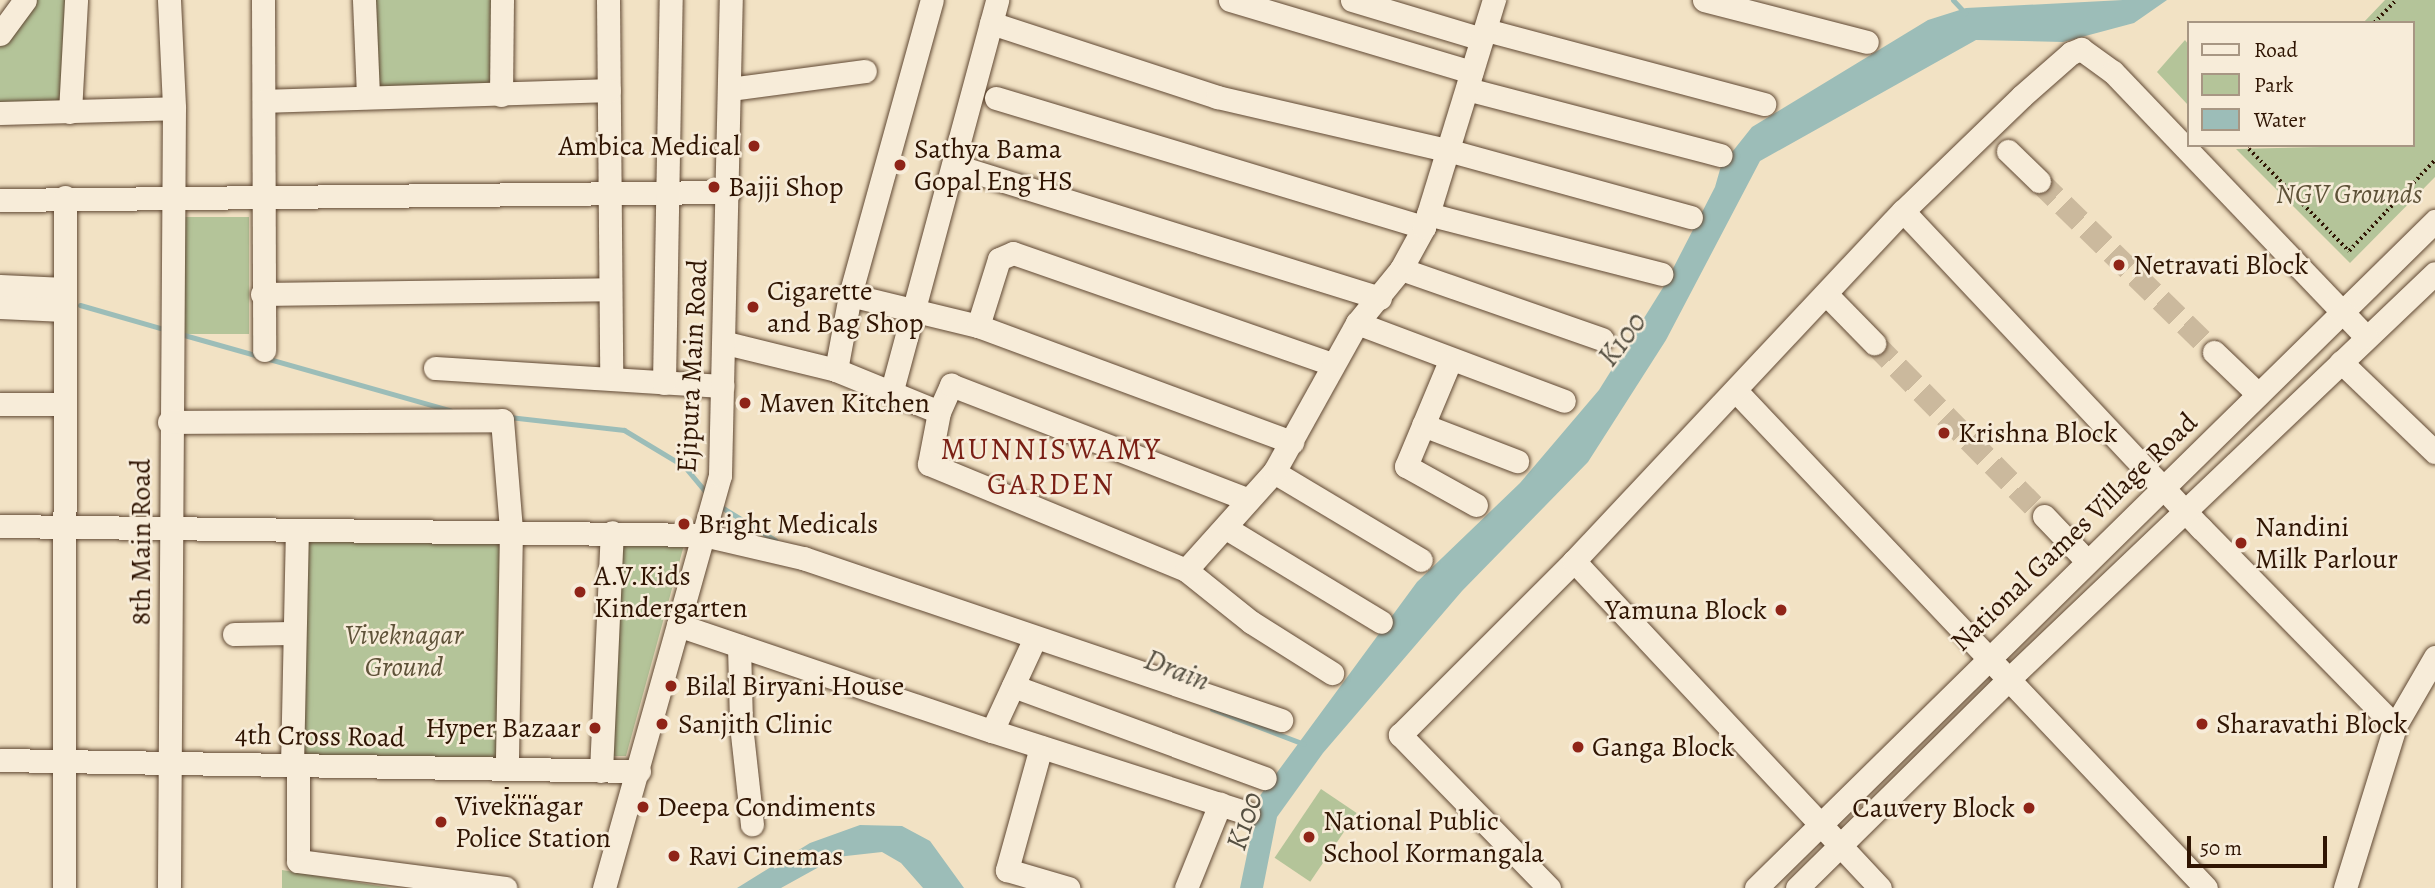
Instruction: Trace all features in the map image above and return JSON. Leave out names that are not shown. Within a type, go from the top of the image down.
[{"type":"street","points":[[0,34],[25,0]]},
{"type":"street","points":[[70,112],[76,0]]},
{"type":"street","name":"8th Main Road","points":[[169,0],[174,108],[173,332],[169,422],[172,528],[169,888]]},
{"type":"street","points":[[263,0],[261,195],[264,350]]},
{"type":"street","points":[[364,0],[368,97]]},
{"type":"street","points":[[500,95],[502,0]]},
{"type":"street","points":[[608,0],[611,377]]},
{"type":"street","points":[[664,383],[670,0]]},
{"type":"street","name":"Ejipura Main Road","points":[[604,888],[720,475],[726,343],[731,0]]},
{"type":"street","points":[[836,370],[850,295],[932,0]]},
{"type":"street","points":[[892,390],[956,166],[970,95],[998,0]]},
{"type":"street","points":[[1230,0],[1469,81],[1721,155]]},
{"type":"street","points":[[1352,0],[1764,104]]},
{"type":"street","points":[[1186,570],[1273,472],[1357,323],[1401,269],[1426,220],[1494,0]]},
{"type":"street","points":[[1704,0],[1867,42]]},
{"type":"street","points":[[991,23],[1217,97],[1447,150],[1691,216]]},
{"type":"street","points":[[1549,888],[1399,735],[1574,561],[1903,211],[2022,96],[2071,53],[2081,49],[2113,72],[2366,337]]},
{"type":"street","points":[[730,89],[865,71]]},
{"type":"street","points":[[264,101],[609,90]]},
{"type":"street","points":[[996,98],[1426,220],[1661,274]]},
{"type":"street","points":[[0,113],[174,108]]},
{"type":"street","points":[[2008,151],[2039,181]]},
{"type":"street","points":[[956,166],[1380,298]]},
{"type":"street","points":[[0,200],[173,195],[729,192]]},
{"type":"street","points":[[64,888],[65,197]]},
{"type":"street","points":[[1903,211],[2185,510],[2395,726]]},
{"type":"street","name":"National Games Village Road","points":[[1756,888],[1988,657],[2435,221]]},
{"type":"street","points":[[978,326],[999,259],[1013,253],[1332,364]]},
{"type":"street","points":[[1401,269],[1602,339]]},
{"type":"street","points":[[1797,888],[2009,679],[2435,273]]},
{"type":"street","points":[[0,286],[64,300]]},
{"type":"street","points":[[262,293],[610,289]]},
{"type":"street","points":[[1826,294],[1874,343]]},
{"type":"street","points":[[850,295],[978,326],[1292,442]]},
{"type":"street","points":[[0,307],[64,300]]},
{"type":"street","points":[[1357,323],[1450,361],[1564,401]]},
{"type":"street","points":[[726,343],[836,370],[892,390],[939,412]]},
{"type":"street","points":[[2214,352],[2258,394]]},
{"type":"street","points":[[1450,361],[1406,466],[1476,505]]},
{"type":"street","points":[[2341,362],[2435,452]]},
{"type":"street","points":[[435,368],[723,386]]},
{"type":"street","points":[[1247,499],[951,385],[939,412],[929,464],[1186,570],[1251,622],[1332,673]]},
{"type":"street","points":[[1736,391],[2206,888]]},
{"type":"street","points":[[0,404],[65,404]]},
{"type":"street","points":[[169,422],[502,419],[511,529],[508,769]]},
{"type":"street","points":[[1423,425],[1517,461]]},
{"type":"street","points":[[1273,472],[1421,560]]},
{"type":"street","points":[[2044,516],[2087,561]]},
{"type":"street","points":[[0,526],[296,530],[511,529],[703,535],[803,558],[1281,720]]},
{"type":"street","points":[[1226,527],[1381,622]]},
{"type":"street","points":[[296,530],[293,634],[298,861],[505,888]]},
{"type":"street","points":[[601,771],[612,532]]},
{"type":"street","points":[[1574,561],[1819,827],[1880,888]]},
{"type":"street","points":[[678,625],[992,731],[1248,813]]},
{"type":"street","points":[[234,634],[293,634]]},
{"type":"street","points":[[992,731],[1035,638]]},
{"type":"street","points":[[739,646],[741,725],[752,824]]},
{"type":"street","points":[[2345,888],[2395,726],[2435,657]]},
{"type":"street","points":[[1013,687],[1265,778]]},
{"type":"street","points":[[1041,747],[1007,870],[1068,888]]},
{"type":"street","name":"4th Cross Road","points":[[0,760],[639,771]]},
{"type":"street","points":[[1186,888],[1220,804]]},
{"type":"path","points":[[2376,21],[2396,0]]},
{"type":"path","points":[[2251,147],[2249,149],[2349,251],[2435,160]]},
{"type":"green space","points":[[35,0],[68,0],[63,101],[0,104],[0,47]]},
{"type":"green space","points":[[376,0],[491,0],[491,89],[376,89]]},
{"type":"green space","name":"NGV Grounds","points":[[2385,0],[2435,0],[2435,177],[2350,263],[2236,149],[2414,147],[2414,21],[2365,21]]},
{"type":"green space","points":[[2185,40],[2186,103],[2157,72]]},
{"type":"green space","points":[[181,217],[249,217],[249,334],[181,334]]},
{"type":"green space","name":"Viveknagar Ground","points":[[302,533],[506,533],[506,769],[302,769]]},
{"type":"green space","points":[[619,541],[684,545],[626,756],[610,756]]},
{"type":"green space","points":[[1321,789],[1357,813],[1310,882],[1275,858]]},
{"type":"green space","points":[[282,870],[391,888],[282,888]]},
{"type":"water","name":"K100","points":[[2167,0],[2134,23],[2063,42],[1976,40],[1760,161],[1666,340],[1588,462],[1462,591],[1323,753],[1277,817],[1263,888],[1240,888],[1259,797],[1417,582],[1520,483],[1599,390],[1664,286],[1715,187],[1721,166],[1752,127],[1928,20],[1966,8]]},
{"type":"water","points":[[860,825],[902,826],[930,841],[964,888],[923,888],[901,863],[882,852],[837,857],[781,888],[737,888],[810,843]]},
{"type":"waterway","points":[[1953,0],[1965,13]]},
{"type":"waterway","points":[[80,305],[167,330]]},
{"type":"waterway","points":[[177,333],[450,410]]},
{"type":"waterway","points":[[509,417],[624,430],[684,466],[707,493]]},
{"type":"waterway","points":[[718,505],[775,540]]},
{"type":"waterway","name":"Drain","points":[[1212,709],[1304,744]]},
{"type":"tunnel","points":[[2039,181],[2214,352]]},
{"type":"tunnel","points":[[1874,343],[2044,516]]},
{"type":"place","name":"Ambica Medical","points":[[754,146]]},
{"type":"place","name":"Sathya Bama Gopal Eng HS","points":[[900,165]]},
{"type":"place","name":"Bajji Shop","points":[[714,187]]},
{"type":"place","name":"Netravati Block","points":[[2119,265]]},
{"type":"place","name":"Cigarette and Bag Shop","points":[[753,307]]},
{"type":"place","name":"Maven Kitchen","points":[[745,403]]},
{"type":"place","name":"Krishna Block","points":[[1944,433]]},
{"type":"place","name":"Bright Medicals","points":[[684,524]]},
{"type":"place","name":"Nandini Milk Parlour","points":[[2241,543]]},
{"type":"place","name":"A.V.Kids Kindergarten","points":[[580,592]]},
{"type":"place","name":"Yamuna Block","points":[[1781,610]]},
{"type":"place","name":"Bilal Biryani House","points":[[671,686]]},
{"type":"place","name":"Sanjith Clinic","points":[[662,724]]},
{"type":"place","name":"Sharavathi Block","points":[[2202,724]]},
{"type":"place","name":"Hyper Bazaar","points":[[595,728]]},
{"type":"place","name":"Ganga Block","points":[[1578,747]]},
{"type":"place","name":"Deepa Condiments","points":[[643,807]]},
{"type":"place","name":"Cauvery Block","points":[[2029,808]]},
{"type":"place","name":"Viveknagar Police Station","points":[[441,822]]},
{"type":"place","name":"National Public School Kormangala","points":[[1309,837]]},
{"type":"place","name":"Ravi Cinemas","points":[[674,856]]},
{"type":"district","name":"MUNNISWAMY GARDEN","points":[[1051,466]]}]
